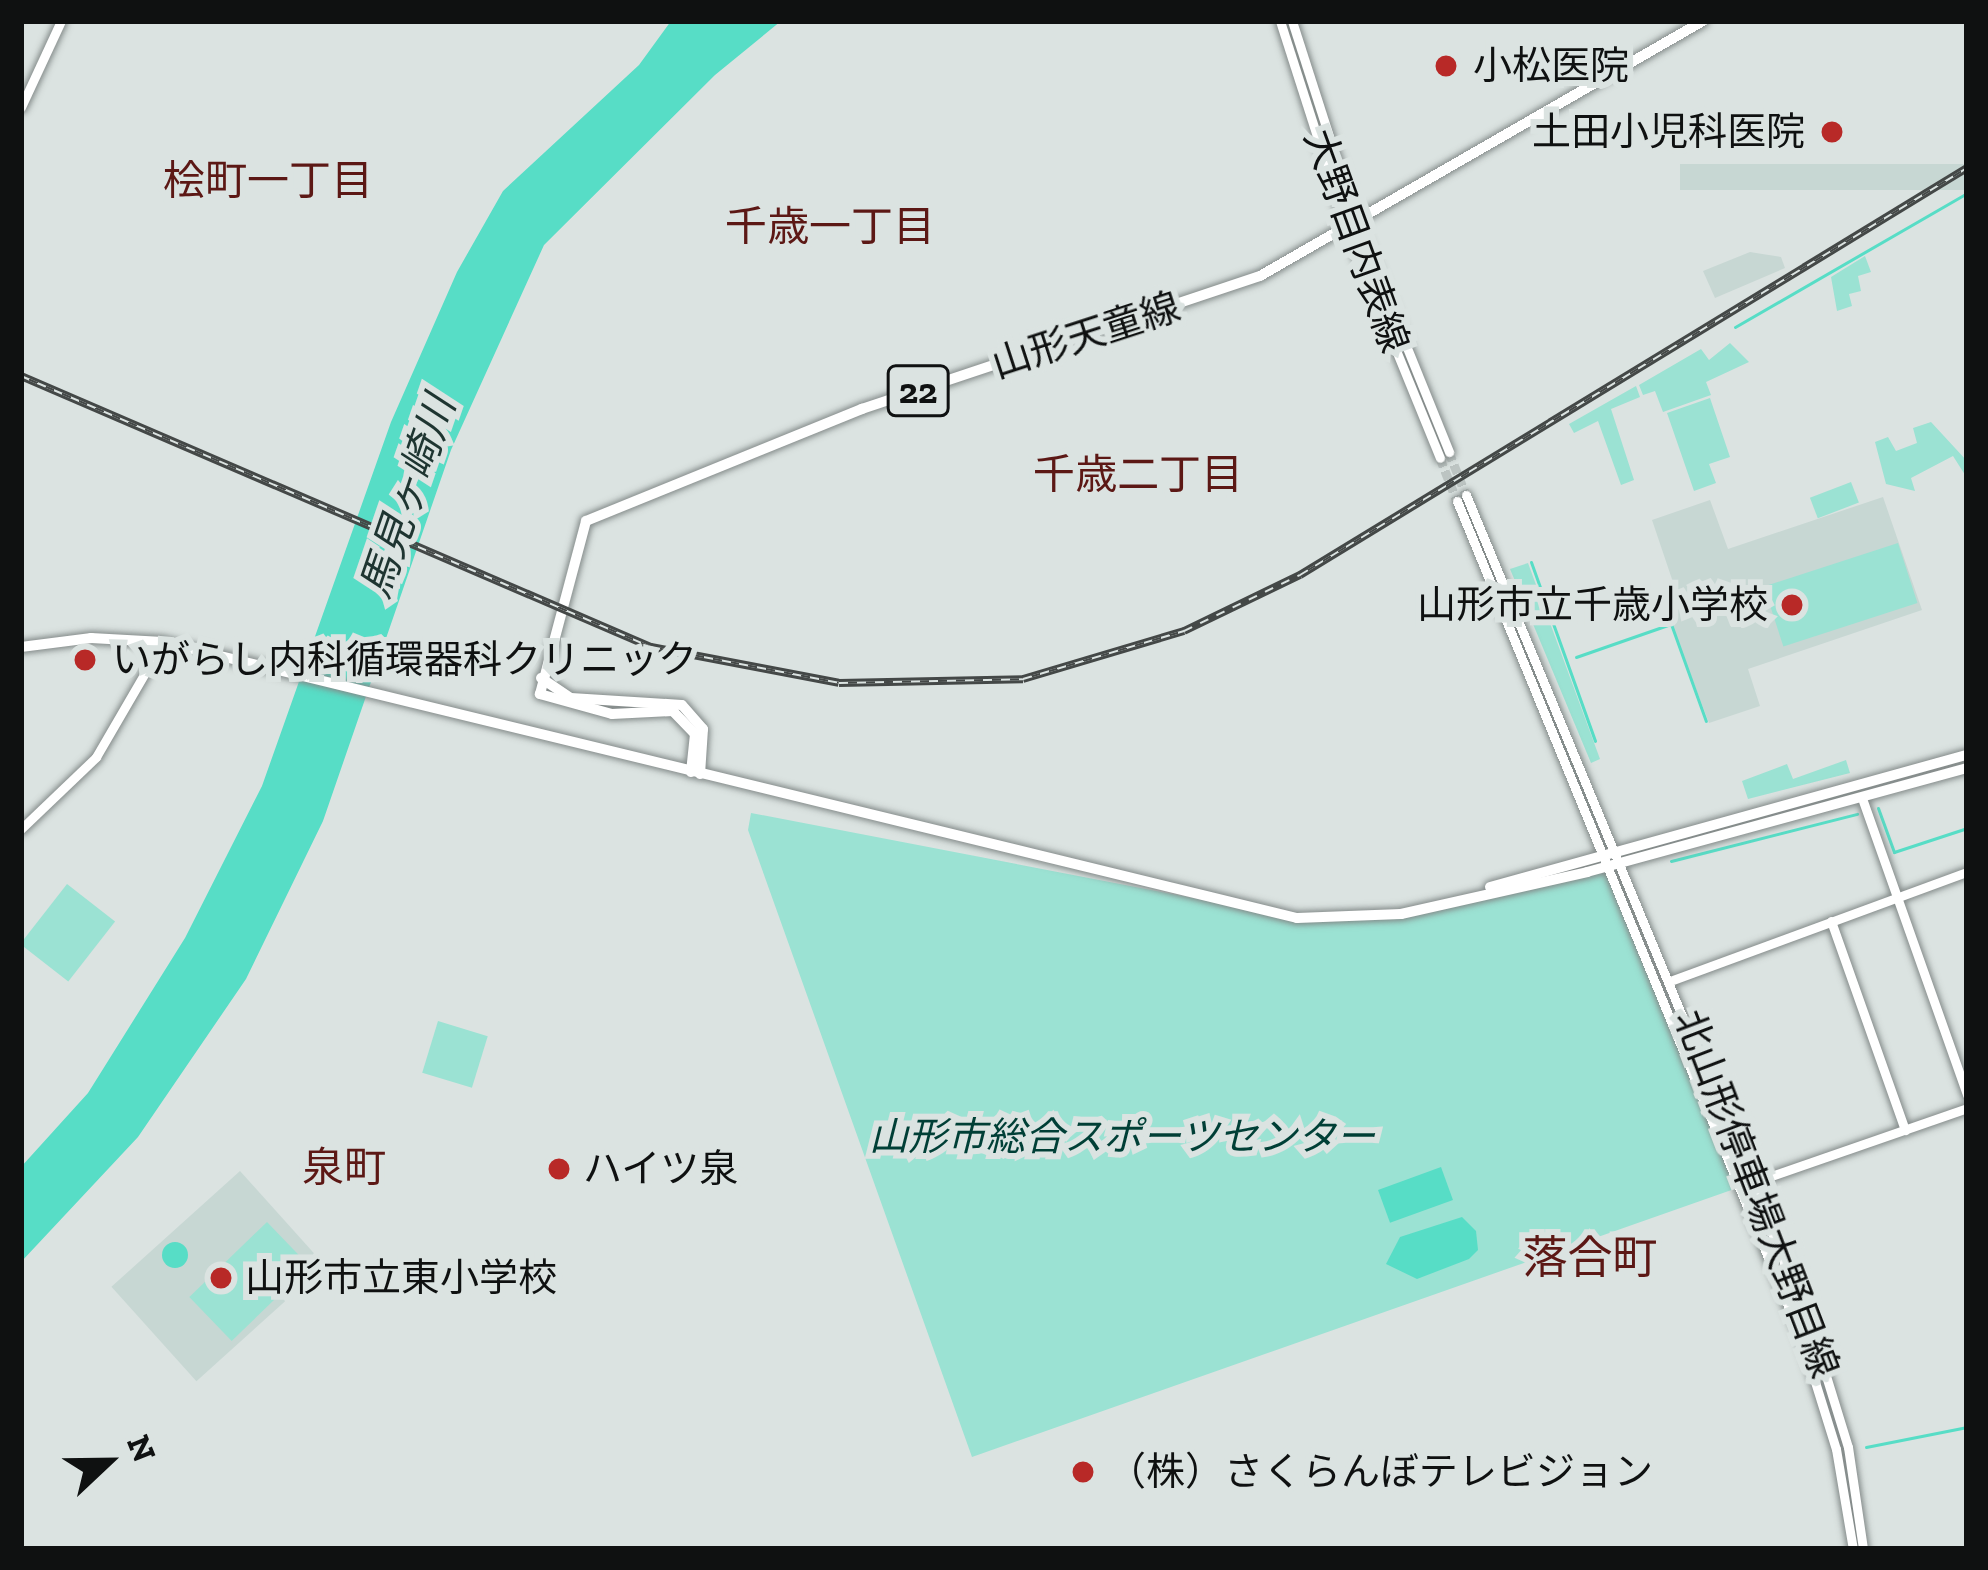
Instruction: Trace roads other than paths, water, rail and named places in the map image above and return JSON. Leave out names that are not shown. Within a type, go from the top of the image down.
[{"type":"main road","points":[[21,107],[61,21]]},
{"type":"main road","name":"大野目内表線","points":[[1280,21],[1352,227],[1445,455]]},
{"type":"main road","name":"大野目内表線","points":[[1292,21],[1352,227]]},
{"type":"main road","name":"山形天童線","points":[[695,773],[695,734],[681,715],[560,703],[540,694],[540,675],[578,540],[594,516],[862,409],[1229,289],[1352,227],[1703,21]]},
{"type":"main road","points":[[1462,498],[1612,849]]},
{"type":"main road","points":[[21,647],[91,638],[163,642],[1253,913],[1341,919],[1436,905],[1618,864],[1863,801],[1967,768]]},
{"type":"main road","points":[[21,829],[96,757],[163,642]]},
{"type":"main road","points":[[1436,905],[1612,849],[1967,755]]},
{"type":"main road","points":[[1863,801],[1967,1095]]},
{"type":"main road","name":"北山形停車場大野目線","points":[[1612,849],[1823,1398],[1853,1549]]},
{"type":"main road","name":"北山形停車場大野目線","points":[[1618,864],[1672,980],[1835,1397],[1863,1549]]},
{"type":"main road","points":[[1672,980],[1967,872]]},
{"type":"main road","points":[[1831,921],[1905,1130]]},
{"type":"main road","points":[[1751,1183],[1967,1108]]},
{"type":"water","name":"馬見ヶ崎川","points":[[671,21],[781,21],[715,75],[544,245],[451,450],[323,821],[246,979],[138,1137],[21,1262],[21,1167],[88,1093],[185,938],[262,786],[391,422],[457,272],[503,191],[639,65]]},
{"type":"water","points":[[1441,1167],[1453,1200],[1390,1223],[1378,1190]]},
{"type":"water","points":[[1462,1217],[1476,1231],[1478,1250],[1469,1259],[1417,1279],[1386,1264],[1400,1237]]},
{"type":"water","points":[[175,1242],[188,1255],[175,1268],[162,1255]]},
{"type":"waterway","points":[[1735,327],[1967,193]]},
{"type":"waterway","points":[[1531,562],[1595,741]]},
{"type":"waterway","points":[[1576,657],[1671,624],[1706,721]]},
{"type":"waterway","points":[[1878,808],[1894,852],[1967,828]]},
{"type":"waterway","points":[[1671,861],[1857,814]]},
{"type":"waterway","points":[[1866,1447],[1967,1427]]},
{"type":"tunnel","points":[[1449,452],[1466,495]]},
{"type":"tunnel","points":[[1440,458],[1457,501]]},
{"type":"railway","points":[[21,376],[651,647],[839,683],[1023,679],[1184,631],[1300,575],[1967,168]]},
{"type":"place","name":"小松医院","points":[[1446,66]]},
{"type":"place","name":"土田小児科医院","points":[[1832,132]]},
{"type":"place","name":"山形市立千歳小学校","points":[[1792,605]]},
{"type":"place","name":"いがらし内科循環器科クリニック","points":[[85,660]]},
{"type":"place","name":"ハイツ泉","points":[[559,1169]]},
{"type":"place","name":"山形市立東小学校","points":[[221,1278]]},
{"type":"place","name":"（株）さくらんぼテレビジョン","points":[[1083,1472]]},
{"type":"district","name":"桧町一丁目","points":[[268,181]]},
{"type":"district","name":"千歳一丁目","points":[[830,227]]},
{"type":"district","name":"千歳二丁目","points":[[1138,475]]},
{"type":"district","name":"泉町","points":[[344,1168]]},
{"type":"district","name":"落合町","points":[[1590,1259]]},
{"type":"park label","name":"山形市総合スポーツセンター","points":[[1122,1137]]}]
